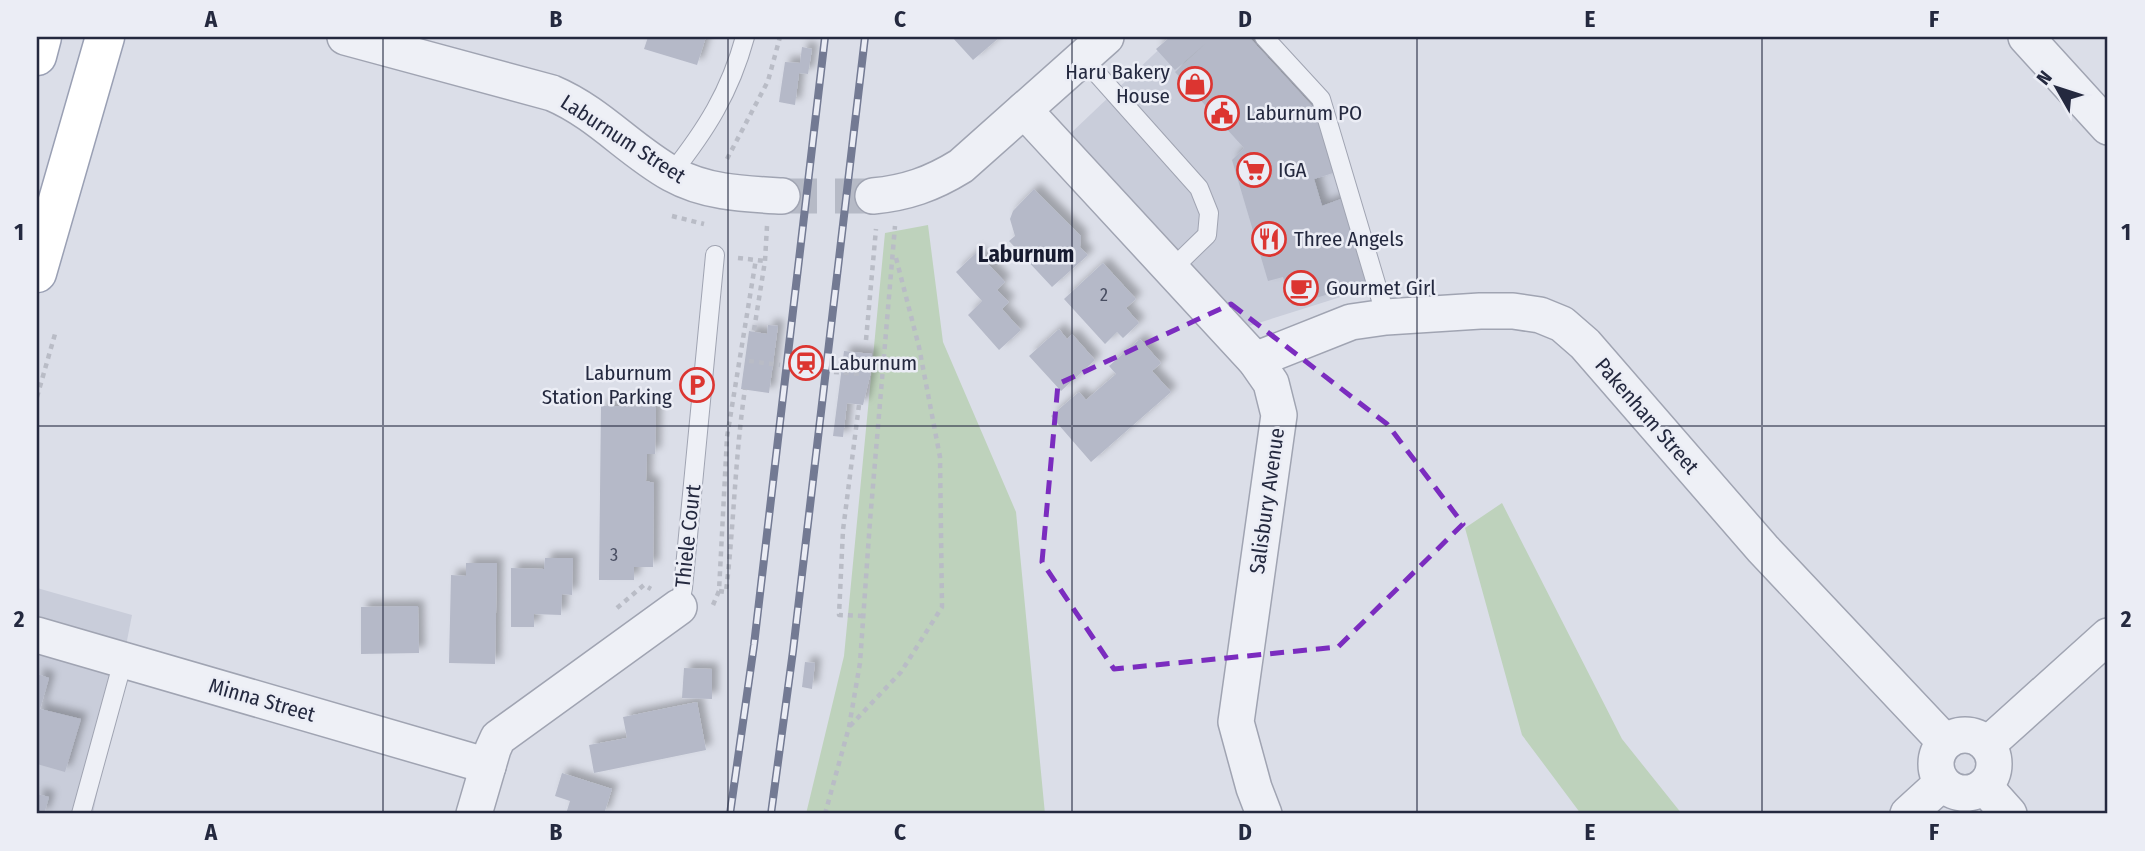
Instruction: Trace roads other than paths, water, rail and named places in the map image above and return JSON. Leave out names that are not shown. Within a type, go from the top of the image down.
[{"type":"main road","points":[[37,56],[42,37]]},
{"type":"main road","points":[[37,273],[105,37]]},
{"type":"street","name":"Laburnum Street","points":[[345,37],[552,93],[587,111],[671,174],[706,188],[732,192],[775,207]]},
{"type":"street","points":[[2026,37],[2108,127]]},
{"type":"street","points":[[879,214],[914,190],[946,176],[979,152],[1094,47]]},
{"type":"street","name":"Salisbury Avenue","points":[[1024,110],[1255,360],[1271,383],[1279,415],[1236,722],[1264,814]]},
{"type":"street","name":"Pakenham Street","points":[[1255,360],[1351,322],[1386,317],[1513,311],[1562,324],[1585,344],[1763,549],[1945,743]]},
{"type":"street","name":"Thiele Court","points":[[474,814],[496,741],[501,735],[679,607]]},
{"type":"street","name":"Minna Street","points":[[37,635],[488,766]]},
{"type":"street","points":[[1987,745],[2108,636]]},
{"type":"street","points":[[1967,735],[1974,736],[1987,745],[1994,761],[1990,779],[1984,786],[1967,794],[1949,789],[1942,783],[1937,775],[1936,758],[1945,743],[1952,738],[1967,735]]},
{"type":"street","points":[[1908,814],[1942,783]]},
{"type":"street","points":[[1984,786],[2009,814]]},
{"type":"lane","points":[[671,174],[717,110],[733,77],[745,37]]},
{"type":"lane","points":[[1264,37],[1321,99],[1386,317]]},
{"type":"lane","points":[[1094,47],[1199,188],[1209,213],[1208,235],[1172,269]]},
{"type":"lane","name":"Thiele Court","points":[[679,607],[683,589],[715,255]]},
{"type":"lane","points":[[81,814],[123,661]]},
{"type":"tunnel","points":[[782,196],[873,196]]},
{"type":"railway","points":[[730,814],[754,645],[825,37]]},
{"type":"railway","points":[[771,814],[793,651],[865,37]]},
{"type":"place","name":"Haru Bakery House","points":[[1195,84]]},
{"type":"place","name":"Laburnum PO","points":[[1222,113]]},
{"type":"place","name":"IGA","points":[[1254,170]]},
{"type":"place","name":"Three Angels","points":[[1269,239]]},
{"type":"place","name":"Gourmet Girl","points":[[1301,288]]},
{"type":"place","name":"Laburnum","points":[[806,363]]},
{"type":"place","name":"Laburnum Station Parking","points":[[697,385]]},
{"type":"district","name":"Laburnum","points":[[1026,254]]}]
